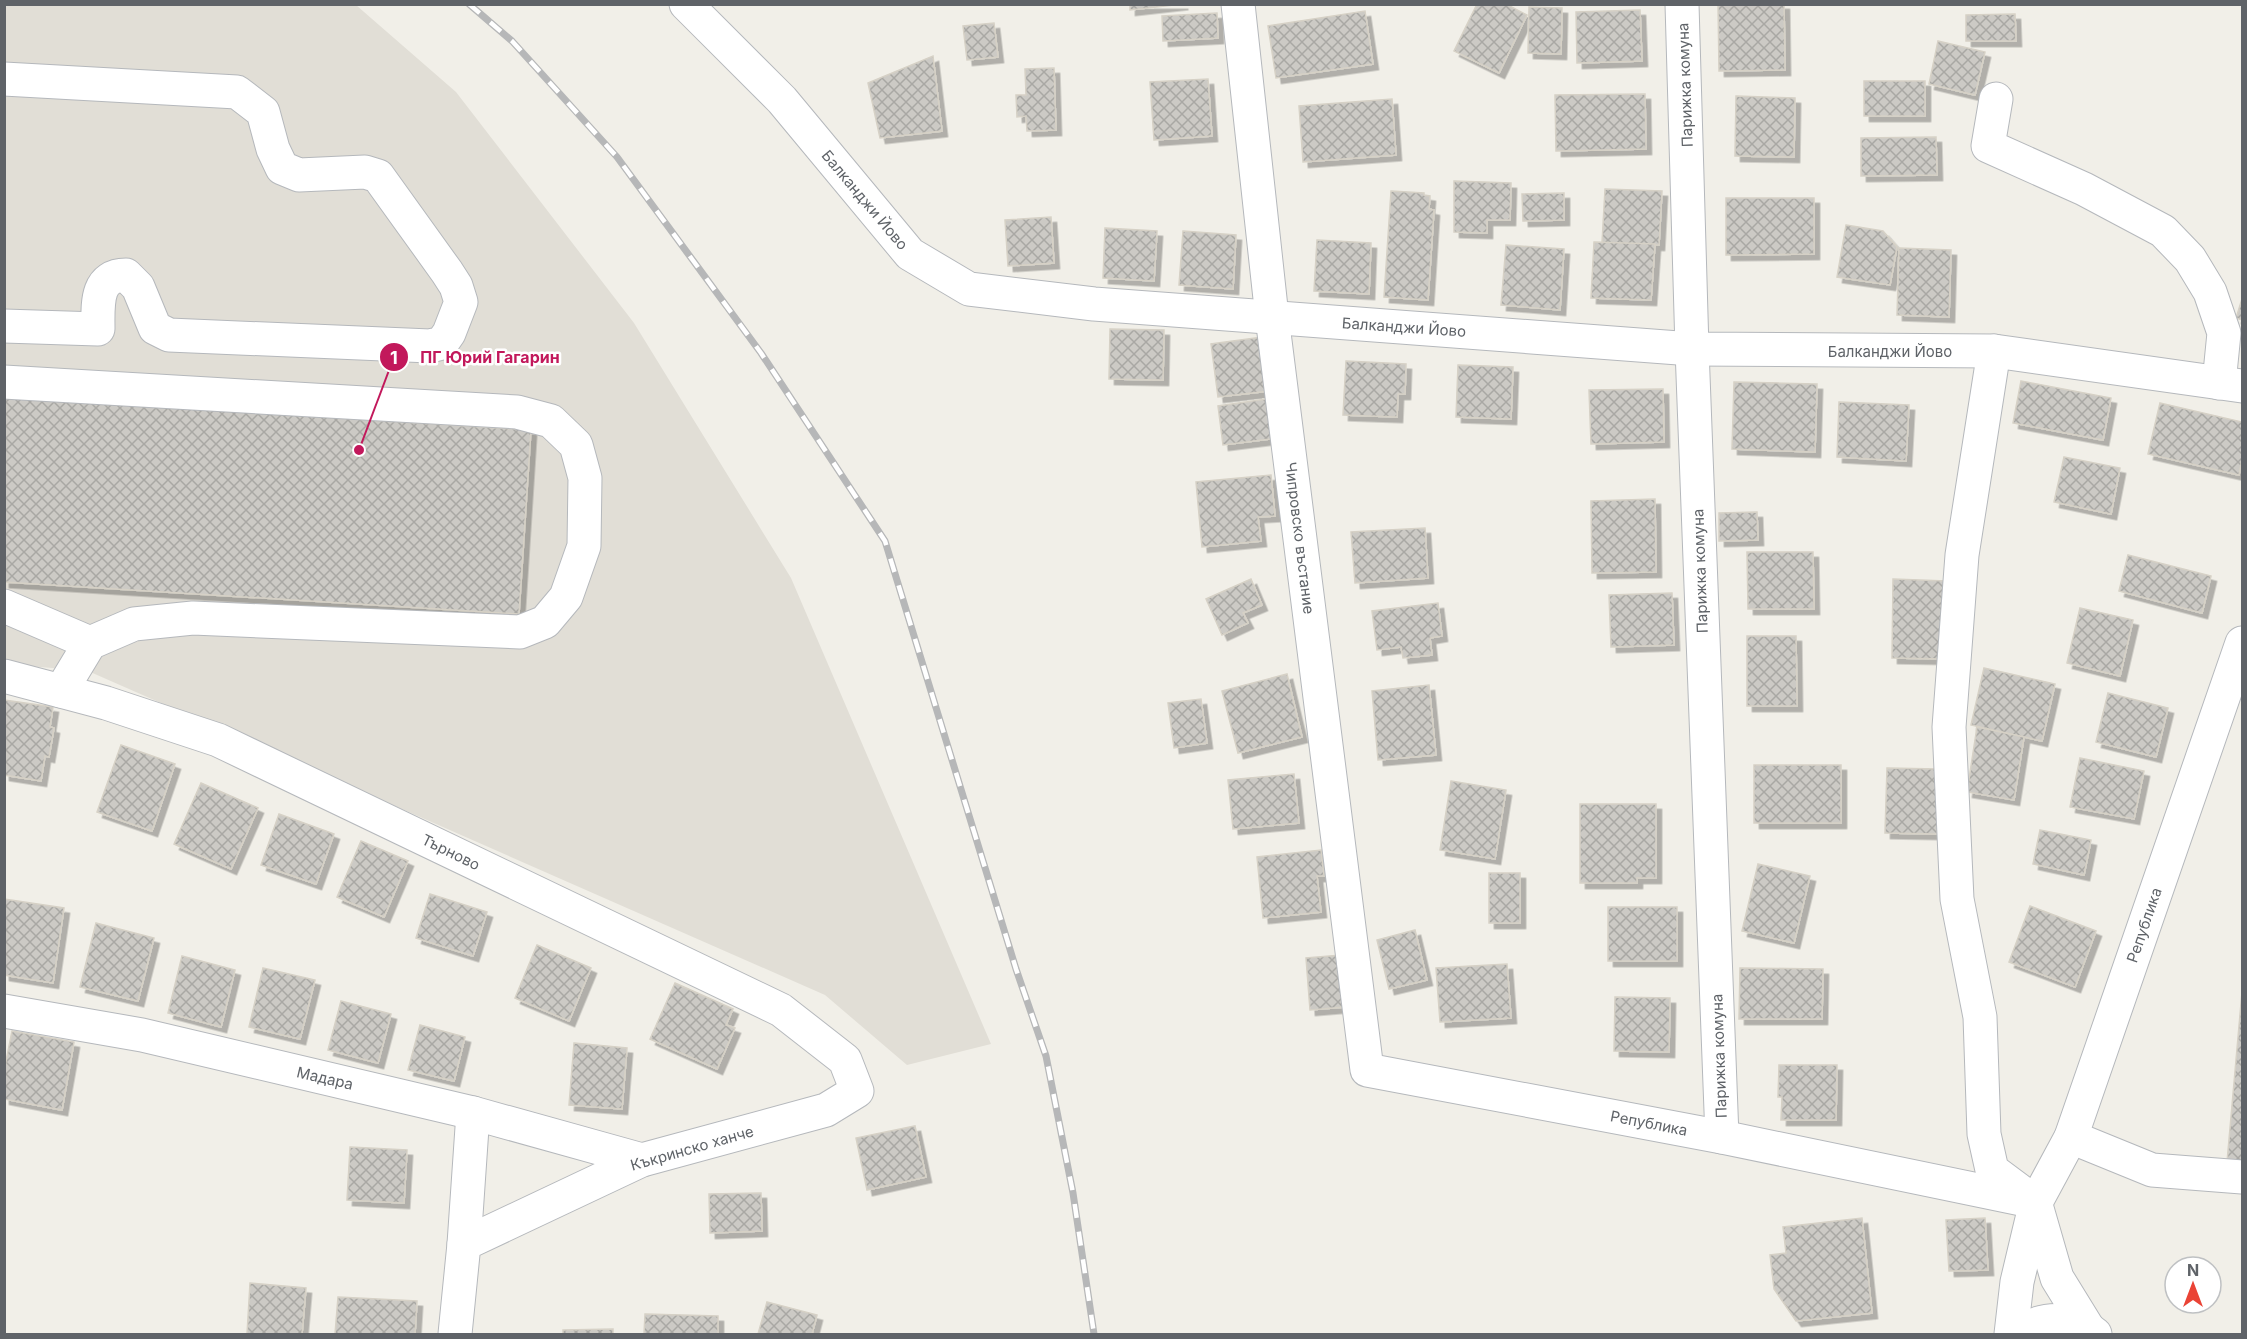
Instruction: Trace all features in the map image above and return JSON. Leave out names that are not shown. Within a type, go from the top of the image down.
[{"type":"street","name":"Балканджи Йово","points":[[686,4],[782,100],[910,254],[969,289],[1094,304],[1692,349],[1994,351],[2230,384]]},
{"type":"street","name":"Чипровско въстание","points":[[1238,4],[1272,317],[1367,1070]]},
{"type":"street","name":"Парижка комуна","points":[[1682,4],[1692,349],[1722,1137]]},
{"type":"street","points":[[4,79],[237,92],[263,112],[273,150],[282,168],[299,175],[365,172],[378,176],[456,286],[461,302],[449,333],[442,343],[430,346],[169,335],[155,328],[138,287],[126,274],[114,274],[107,280],[99,296],[98,329],[4,326]]},
{"type":"street","points":[[1996,99],[1988,147],[2084,189],[2163,231],[2190,259],[2210,292],[2224,333],[2230,384]]},
{"type":"street","points":[[1994,351],[1962,555],[1949,727],[1957,899],[1980,1017],[1984,1134],[1992,1170],[2036,1202],[2057,1278],[2092,1332]]},
{"type":"street","points":[[4,382],[517,412],[551,421],[576,445],[585,478],[584,546],[566,597],[545,622],[520,632],[193,618],[134,624],[90,643],[61,691]]},
{"type":"street","points":[[4,606],[90,643]]},
{"type":"street","name":"Република","points":[[2011,1335],[2017,1282],[2036,1202],[2071,1137],[2242,643]]},
{"type":"street","name":"Търново","points":[[4,676],[106,703],[218,740],[781,1010],[845,1060],[857,1091]]},
{"type":"street","name":"Мадара","points":[[4,1011],[142,1035],[473,1113],[642,1160]]},
{"type":"street","name":"Република","points":[[1367,1070],[1722,1137],[2036,1202]]},
{"type":"street","name":"Къкринско ханче","points":[[464,1244],[642,1160],[826,1110],[857,1091]]},
{"type":"street","points":[[455,1335],[473,1113]]},
{"type":"street","points":[[2071,1137],[2152,1170],[2242,1178]]},
{"type":"street","points":[[2019,1335],[2027,1328],[2047,1321],[2069,1321],[2092,1332]]},
{"type":"shaded area","points":[[4,5],[356,5],[456,92],[634,323],[791,578],[991,1044],[907,1065],[825,995],[88,671],[5,664]]},
{"type":"building","points":[[1130,4],[1183,4],[1130,10]]},
{"type":"building","points":[[1477,4],[1506,4],[1527,15],[1499,73],[1454,51]]},
{"type":"building","points":[[1718,4],[1784,4],[1785,70],[1719,71]]},
{"type":"building","points":[[1529,7],[1562,8],[1561,54],[1528,53]]},
{"type":"building","points":[[1640,10],[1642,61],[1577,63],[1576,12]]},
{"type":"building","points":[[1365,11],[1373,64],[1276,78],[1268,26]]},
{"type":"building","points":[[1217,13],[1218,38],[1163,41],[1162,16]]},
{"type":"building","points":[[2015,14],[2016,41],[1966,41],[1966,15]]},
{"type":"building","points":[[994,23],[998,57],[967,60],[963,26]]},
{"type":"building","points":[[1938,41],[1985,52],[1975,95],[1929,84]]},
{"type":"building","points":[[933,56],[942,131],[880,138],[868,83]]},
{"type":"building","points":[[1054,68],[1056,130],[1027,131],[1026,116],[1017,117],[1016,95],[1026,95],[1025,69]]},
{"type":"building","points":[[1208,79],[1212,136],[1154,140],[1150,82]]},
{"type":"building","points":[[1864,81],[1925,81],[1925,116],[1864,116]]},
{"type":"building","points":[[1645,94],[1646,149],[1556,151],[1555,95]]},
{"type":"building","points":[[1736,96],[1795,98],[1794,157],[1735,156]]},
{"type":"building","points":[[1392,99],[1396,155],[1303,162],[1299,106]]},
{"type":"building","points":[[1936,137],[1937,175],[1861,176],[1861,138]]},
{"type":"building","points":[[1454,181],[1511,183],[1510,220],[1487,220],[1487,233],[1454,232]]},
{"type":"building","points":[[1605,189],[1662,191],[1659,245],[1602,243]]},
{"type":"building","points":[[1391,191],[1424,193],[1430,196],[1429,209],[1434,210],[1428,300],[1384,297]]},
{"type":"building","points":[[1564,193],[1564,220],[1523,221],[1522,194]]},
{"type":"building","points":[[1726,198],[1814,198],[1814,254],[1726,255]]},
{"type":"building","points":[[1051,217],[1054,263],[1008,266],[1005,220]]},
{"type":"building","points":[[1846,225],[1883,231],[1897,247],[1890,285],[1837,277]]},
{"type":"building","points":[[1105,228],[1157,231],[1154,281],[1103,278]]},
{"type":"building","points":[[1183,231],[1236,235],[1233,289],[1179,285]]},
{"type":"building","points":[[1317,240],[1371,243],[1369,294],[1314,291]]},
{"type":"building","points":[[1594,242],[1655,244],[1651,300],[1591,298]]},
{"type":"building","points":[[1506,245],[1564,249],[1560,310],[1501,305]]},
{"type":"building","points":[[1899,248],[1951,250],[1949,317],[1897,315]]},
{"type":"building","points":[[2242,299],[2242,320],[2236,318]]},
{"type":"building","points":[[1110,329],[1164,330],[1163,380],[1109,379]]},
{"type":"building","points":[[1262,337],[1269,391],[1218,397],[1211,344]]},
{"type":"building","points":[[1346,361],[1406,364],[1405,394],[1398,394],[1397,417],[1343,415]]},
{"type":"building","points":[[1458,365],[1513,367],[1511,419],[1456,417]]},
{"type":"building","points":[[2021,381],[2111,398],[2103,440],[2013,423]]},
{"type":"building","points":[[1734,382],[1817,384],[1815,452],[1732,449]]},
{"type":"building","points":[[1663,389],[1664,442],[1591,444],[1589,390]]},
{"type":"building","points":[[4,397],[531,430],[519,614],[4,582]]},
{"type":"building","points":[[1273,398],[1278,438],[1223,445],[1218,406]]},
{"type":"building","points":[[1839,402],[1909,405],[1906,461],[1837,457]]},
{"type":"building","points":[[2160,403],[2242,422],[2242,459],[2239,475],[2148,454]]},
{"type":"building","points":[[2064,457],[2120,468],[2111,514],[2054,502]]},
{"type":"building","points":[[1271,475],[1275,516],[1258,517],[1261,541],[1202,547],[1196,482]]},
{"type":"building","points":[[1655,499],[1656,572],[1592,573],[1591,501]]},
{"type":"building","points":[[1757,512],[1758,540],[1719,541],[1719,513]]},
{"type":"building","points":[[1425,528],[1428,578],[1355,583],[1351,532]]},
{"type":"building","points":[[1747,552],[1813,552],[1814,609],[1748,609]]},
{"type":"building","points":[[2128,555],[2211,576],[2202,613],[2119,591]]},
{"type":"building","points":[[1251,579],[1262,605],[1243,613],[1248,623],[1222,635],[1206,599]]},
{"type":"building","points":[[1893,579],[1946,581],[1945,659],[1892,658]]},
{"type":"building","points":[[1672,593],[1674,645],[1611,647],[1609,595]]},
{"type":"building","points":[[1438,603],[1442,636],[1430,638],[1432,655],[1403,658],[1401,647],[1377,650],[1372,611]]},
{"type":"building","points":[[2080,608],[2133,620],[2120,676],[2067,663]]},
{"type":"building","points":[[1747,636],[1796,636],[1797,706],[1747,706]]},
{"type":"building","points":[[1984,668],[2055,684],[2042,741],[1971,725]]},
{"type":"building","points":[[1287,674],[1302,737],[1238,753],[1222,691]]},
{"type":"building","points":[[1429,685],[1436,755],[1378,760],[1372,691]]},
{"type":"building","points":[[2108,693],[2168,708],[2156,757],[2096,742]]},
{"type":"building","points":[[1201,699],[1207,743],[1174,748],[1168,703]]},
{"type":"building","points":[[4,700],[53,707],[50,727],[54,728],[49,757],[45,756],[41,781],[4,775]]},
{"type":"building","points":[[1977,727],[2024,737],[2014,800],[1967,792]]},
{"type":"building","points":[[121,745],[175,764],[152,831],[97,812]]},
{"type":"building","points":[[2080,758],[2144,771],[2134,819],[2070,807]]},
{"type":"building","points":[[1754,765],[1841,765],[1841,823],[1754,823]]},
{"type":"building","points":[[1887,768],[1938,769],[1937,834],[1885,833]]},
{"type":"building","points":[[1294,774],[1299,823],[1233,829],[1228,780]]},
{"type":"building","points":[[1451,781],[1506,790],[1495,859],[1440,850]]},
{"type":"building","points":[[201,783],[258,808],[231,869],[174,844]]},
{"type":"building","points":[[1580,804],[1656,804],[1656,878],[1637,878],[1637,883],[1580,883]]},
{"type":"building","points":[[279,814],[334,834],[316,884],[261,865]]},
{"type":"building","points":[[2040,830],[2091,840],[2084,875],[2033,864]]},
{"type":"building","points":[[361,841],[408,861],[384,917],[337,897]]},
{"type":"building","points":[[1321,850],[1324,876],[1317,876],[1321,912],[1263,918],[1257,857]]},
{"type":"building","points":[[1758,864],[1810,876],[1794,943],[1742,931]]},
{"type":"building","points":[[1489,873],[1520,873],[1520,923],[1489,923]]},
{"type":"building","points":[[430,894],[487,912],[473,956],[416,938]]},
{"type":"building","points":[[4,899],[64,908],[53,983],[4,975]]},
{"type":"building","points":[[2030,906],[2096,931],[2075,987],[2009,962]]},
{"type":"building","points":[[1608,907],[1677,907],[1677,961],[1608,961]]},
{"type":"building","points":[[96,923],[154,938],[138,1001],[80,987]]},
{"type":"building","points":[[1415,930],[1427,980],[1389,989],[1377,940]]},
{"type":"building","points":[[537,945],[591,968],[569,1021],[515,998]]},
{"type":"building","points":[[1341,955],[1345,1007],[1310,1010],[1306,958]]},
{"type":"building","points":[[182,956],[235,970],[221,1027],[168,1013]]},
{"type":"building","points":[[1507,964],[1511,1018],[1440,1022],[1436,968]]},
{"type":"building","points":[[263,968],[315,980],[300,1039],[249,1027]]},
{"type":"building","points":[[1740,968],[1823,969],[1822,1019],[1739,1019]]},
{"type":"building","points":[[675,983],[733,1009],[726,1025],[735,1028],[717,1069],[650,1039]]},
{"type":"building","points":[[2242,992],[2242,1163],[2227,1162]]},
{"type":"building","points":[[1615,997],[1670,998],[1669,1052],[1614,1051]]},
{"type":"building","points":[[341,1001],[391,1014],[378,1063],[328,1050]]},
{"type":"building","points":[[420,1025],[465,1037],[454,1081],[408,1070]]},
{"type":"building","points":[[12,1031],[74,1042],[62,1110],[4,1099],[4,1071]]},
{"type":"building","points":[[574,1043],[627,1048],[622,1109],[569,1105]]},
{"type":"building","points":[[1779,1065],[1837,1065],[1836,1120],[1781,1120],[1782,1097],[1778,1097]]},
{"type":"building","points":[[915,1126],[926,1177],[867,1190],[856,1138]]},
{"type":"building","points":[[350,1147],[407,1150],[404,1203],[347,1200]]},
{"type":"building","points":[[761,1193],[762,1231],[710,1233],[709,1194]]},
{"type":"building","points":[[1862,1218],[1872,1313],[1796,1321],[1774,1289],[1770,1255],[1786,1253],[1783,1227]]},
{"type":"building","points":[[1985,1218],[1988,1270],[1949,1271],[1946,1220]]},
{"type":"building","points":[[250,1283],[306,1288],[302,1334],[247,1334]]},
{"type":"building","points":[[338,1297],[417,1301],[415,1334],[335,1334]]},
{"type":"building","points":[[767,1302],[817,1315],[812,1334],[758,1334]]},
{"type":"building","points":[[645,1314],[718,1316],[718,1334],[644,1334]]},
{"type":"building","points":[[613,1329],[613,1334],[563,1334],[563,1330]]},
{"type":"railway","points":[[469,4],[512,41],[617,157],[761,353],[885,541],[1016,969],[1046,1056],[1073,1193],[1094,1334]]},
{"type":"place","name":"ПГ Юрий Гагарин","points":[[359,450]]}]
